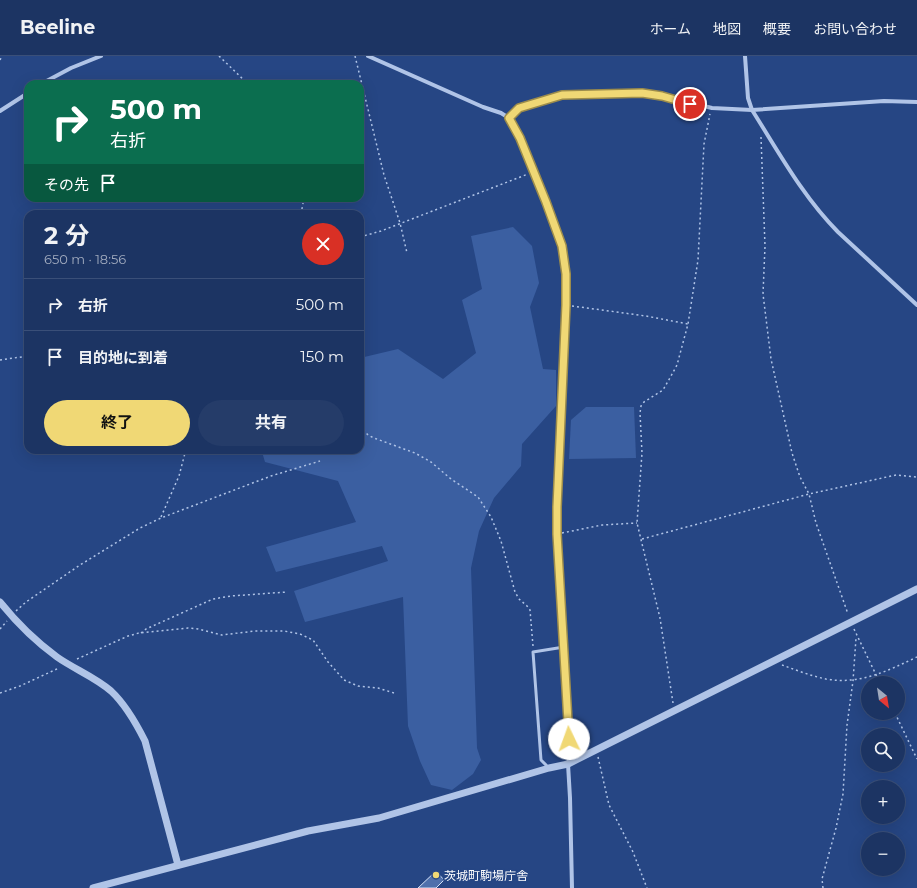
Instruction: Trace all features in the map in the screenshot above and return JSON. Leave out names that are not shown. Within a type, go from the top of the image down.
[{"type":"street","points":[[48,80],[71,68],[101,56]]},
{"type":"street","points":[[368,56],[483,108],[509,118],[514,126],[533,171],[562,246],[566,274],[566,305],[557,500],[557,534],[570,752],[568,764],[572,888]]},
{"type":"street","points":[[745,56],[748,98],[752,110],[814,204],[826,220],[876,269],[917,305]]},
{"type":"street","points":[[509,118],[519,108],[548,99],[569,95],[642,93],[662,96],[690,104],[712,108],[752,110],[884,101],[917,102]]},
{"type":"street","points":[[0,111],[24,96]]},
{"type":"street","points":[[94,888],[308,831],[379,818],[549,768],[568,764],[917,590]]},
{"type":"street","points":[[0,602],[11,616],[51,652],[110,691],[126,709],[137,725],[145,741],[178,865]]},
{"type":"lane","points":[[549,768],[541,760],[533,652],[564,647]]},
{"type":"path","points":[[0,60],[2,56]]},
{"type":"path","points":[[219,56],[244,80]]},
{"type":"path","points":[[355,56],[361,80]]},
{"type":"path","points":[[364,93],[384,175],[400,223],[407,253]]},
{"type":"path","points":[[675,710],[660,618],[637,523],[642,472],[640,414],[641,406],[644,402],[663,390],[667,384],[677,365],[688,324],[698,260],[704,144],[712,108]]},
{"type":"path","points":[[762,127],[760,135],[765,246],[763,294],[771,359],[792,453],[800,477],[809,494],[816,523],[851,623],[876,676],[917,658]]},
{"type":"path","points":[[364,236],[381,231],[533,171]]},
{"type":"path","points":[[566,305],[646,316],[688,324]]},
{"type":"path","points":[[0,360],[24,357]]},
{"type":"path","points":[[364,430],[374,438],[414,453],[430,462],[478,498],[491,518],[501,541],[515,592],[519,599],[530,610],[533,652]]},
{"type":"path","points":[[160,518],[166,508],[179,476],[185,454]]},
{"type":"path","points":[[0,629],[26,602],[80,565],[140,528],[160,518],[271,476],[320,461]]},
{"type":"path","points":[[642,539],[809,494],[896,475],[917,478]]},
{"type":"path","points":[[557,534],[602,525],[637,523]]},
{"type":"path","points":[[287,592],[231,596],[214,599],[139,633],[188,628],[198,628],[222,635],[255,631],[291,632],[313,640],[328,662],[344,680],[358,686],[378,688],[394,693]]},
{"type":"path","points":[[823,888],[822,879],[836,828],[843,794],[847,725],[853,681],[856,636]]},
{"type":"path","points":[[773,662],[825,679],[853,681],[861,679]]},
{"type":"path","points":[[898,720],[917,759]]},
{"type":"path","points":[[592,751],[598,758],[609,805],[633,852],[647,888]]},
{"type":"shaded area","points":[[513,227],[532,246],[539,283],[530,307],[543,369],[556,370],[556,406],[522,444],[521,466],[494,498],[479,531],[471,568],[477,748],[481,760],[473,774],[452,790],[431,785],[420,761],[408,726],[403,597],[305,622],[294,591],[388,561],[382,546],[276,572],[266,547],[356,522],[338,481],[265,462],[263,454],[364,454],[364,357],[398,349],[443,379],[476,353],[462,300],[482,289],[471,236]]},
{"type":"shaded area","points":[[586,407],[634,407],[636,458],[569,459],[571,420]]},
{"type":"building","name":"茨城町駒場庁舎","points":[[436,871],[444,880],[436,888],[418,888]]},
{"type":"place","name":"茨城町駒場庁舎","points":[[436,875]]},
{"type":"route","points":[[569,739],[557,534],[566,305],[565,261],[562,246],[546,202],[520,138],[509,118],[519,108],[562,95],[642,93],[662,96],[690,104]]}]
